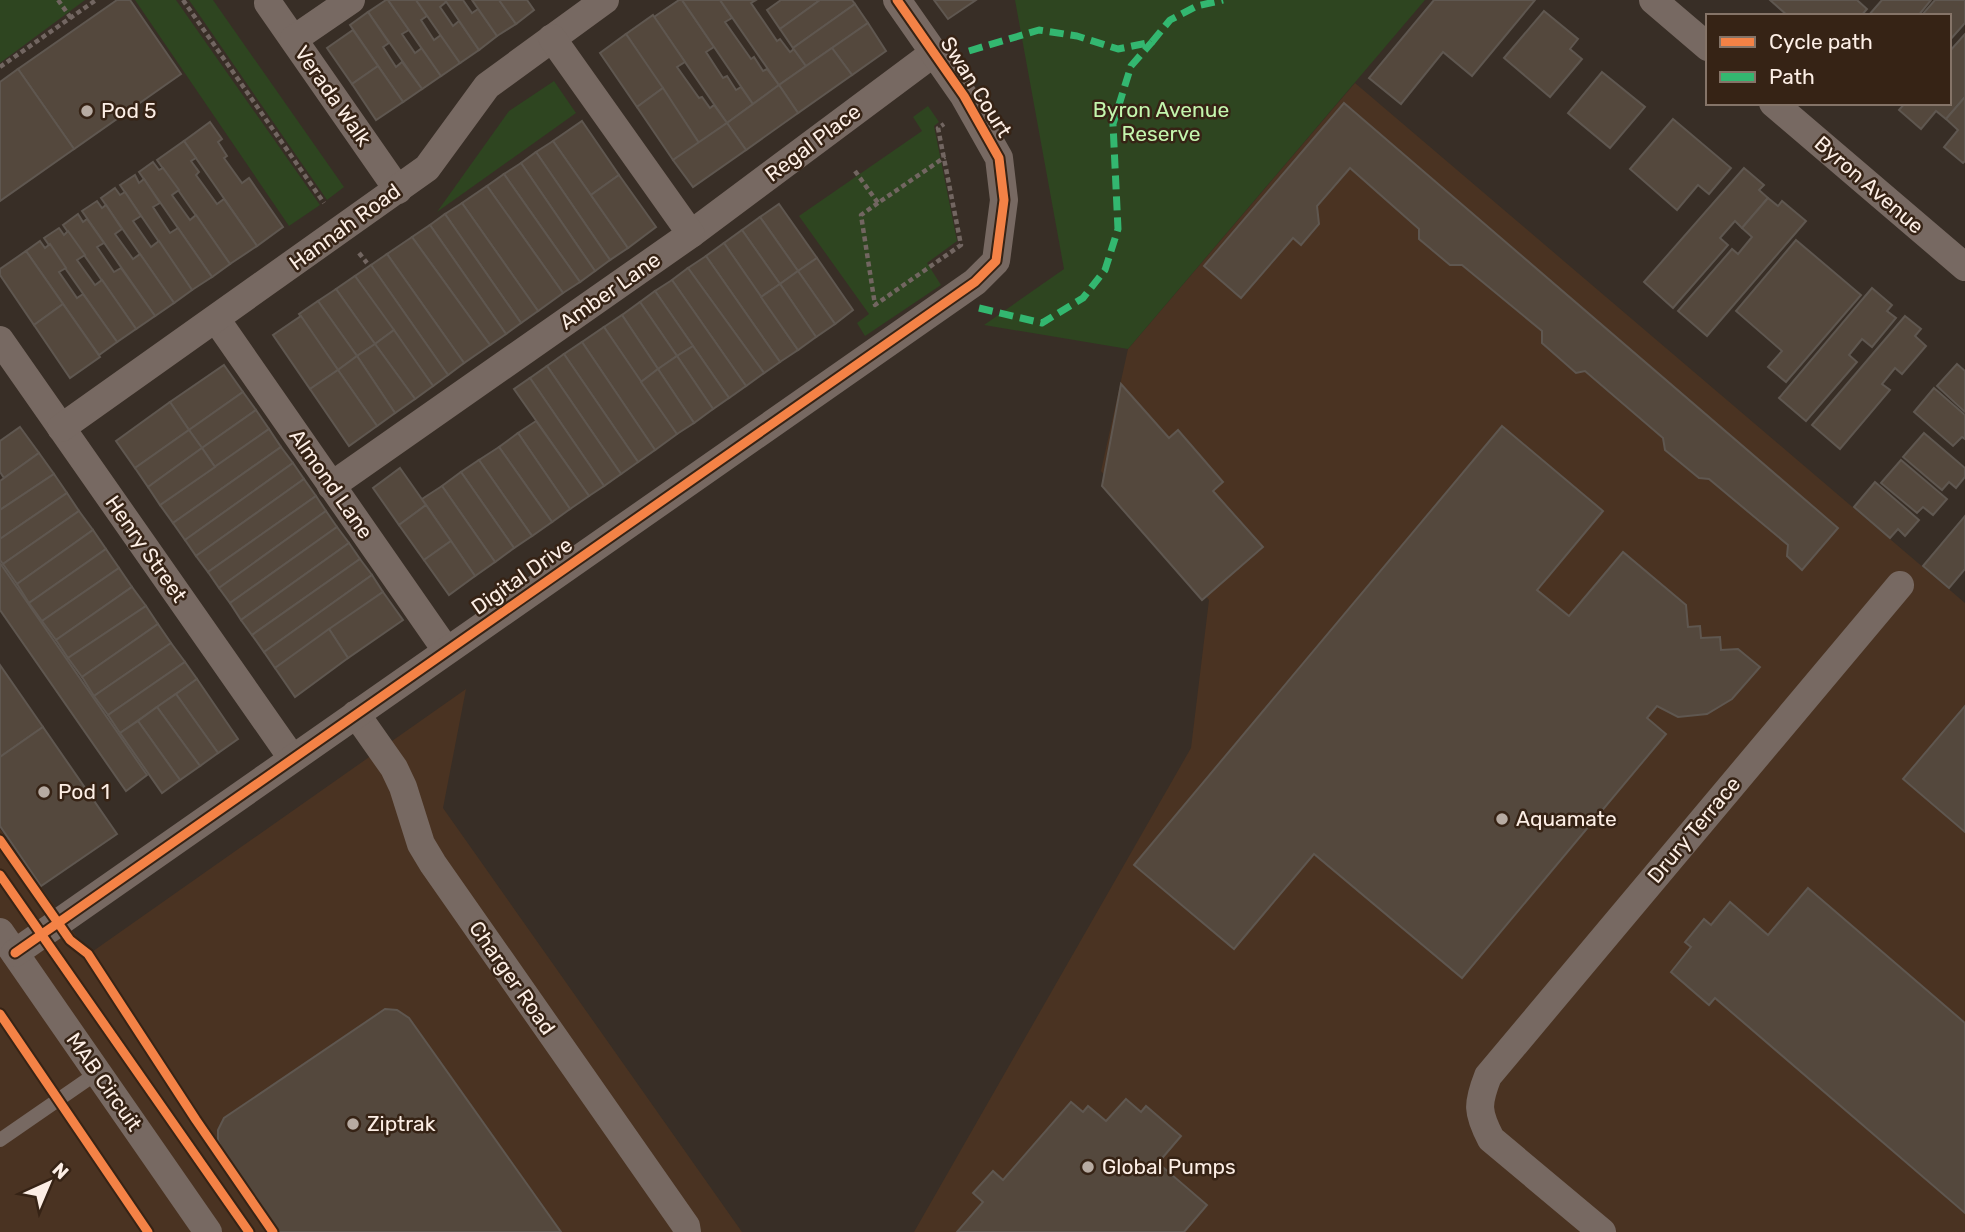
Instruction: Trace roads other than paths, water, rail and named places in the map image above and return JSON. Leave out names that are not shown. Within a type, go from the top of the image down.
[{"type":"street","points":[[294,39],[351,0]]},
{"type":"street","name":"Hannah Road","points":[[61,428],[427,168],[487,86],[605,0]]},
{"type":"street","name":"Swan Court","points":[[897,0],[981,123],[999,158],[1004,200]]},
{"type":"street","points":[[1653,0],[1706,45]]},
{"type":"street","name":"Verada Walk","points":[[268,3],[398,190]]},
{"type":"street","points":[[552,38],[691,233]]},
{"type":"street","name":"Regal Place","points":[[691,233],[935,52]]},
{"type":"street","name":"Byron Avenue","points":[[1775,105],[1965,267]]},
{"type":"street","name":"Digital Drive","points":[[8,942],[292,758],[975,282],[996,261],[1004,200]]},
{"type":"street","name":"Amber Lane","points":[[331,486],[691,233]]},
{"type":"street","name":"Almond Lane","points":[[216,319],[446,650]]},
{"type":"street","name":"Henry Street","points":[[0,340],[9,374],[61,428],[292,758]]},
{"type":"street","name":"Drury Terrace","points":[[1602,1232],[1491,1139],[1480,1118],[1480,1096],[1488,1076],[1900,585]]},
{"type":"street","name":"Charger Road","points":[[356,714],[394,768],[421,844],[433,864],[686,1226],[687,1232]]},
{"type":"street","name":"MAB Circuit","points":[[8,942],[208,1232]]},
{"type":"lane","points":[[0,1140],[97,1073]]},
{"type":"place","name":"Pod 5","points":[[87,111]]},
{"type":"place","name":"Pod 1","points":[[44,792]]},
{"type":"place","name":"Aquamate","points":[[1502,819]]},
{"type":"place","name":"Ziptrak","points":[[353,1124]]},
{"type":"place","name":"Global Pumps","points":[[1088,1167]]},
{"type":"park label","name":"Byron Avenue Reserve","points":[[1161,122]]}]
